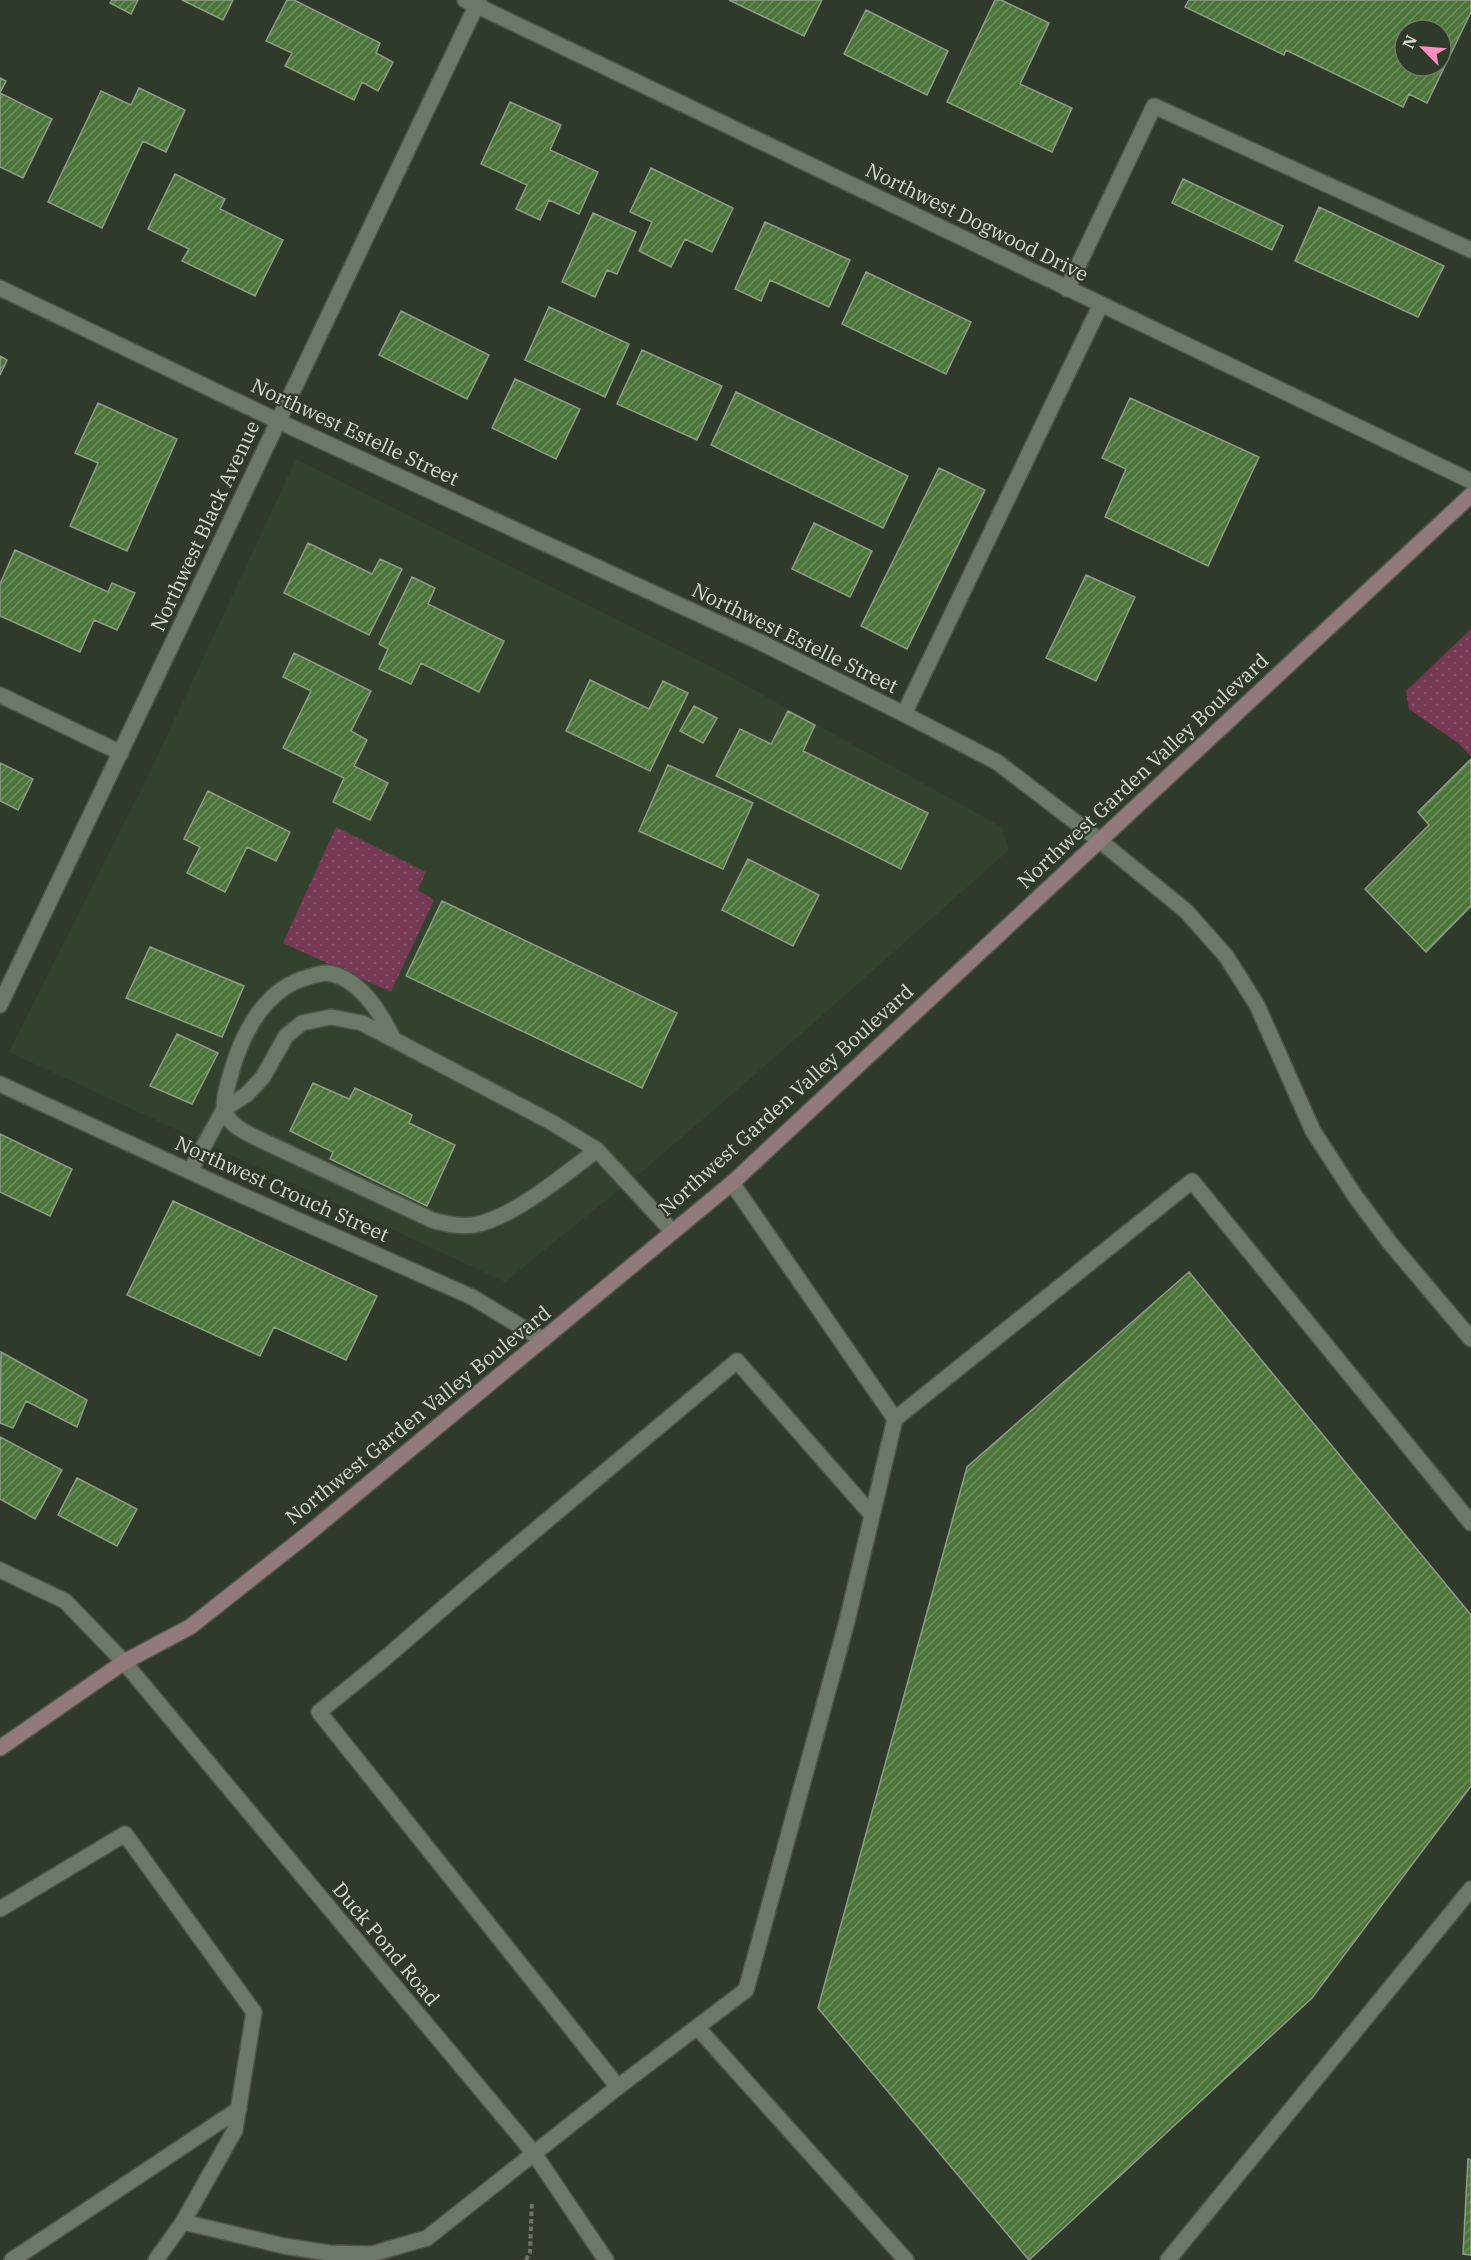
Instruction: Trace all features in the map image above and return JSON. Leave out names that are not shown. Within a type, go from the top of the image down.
[{"type":"main road","name":"Northwest Garden Valley Boulevard","points":[[0,1748],[124,1662],[190,1627],[309,1533],[732,1183],[1471,495]]},
{"type":"street","name":"Northwest Dogwood Drive","points":[[473,2],[1471,481]]},
{"type":"street","name":"Northwest Black Avenue","points":[[0,1005],[278,421],[473,2]]},
{"type":"street","points":[[1068,289],[1154,106],[1471,250]]},
{"type":"street","name":"Northwest Estelle Street","points":[[0,288],[278,421],[762,643],[997,762],[1099,840],[1186,911],[1226,956],[1257,1005],[1313,1131],[1355,1196],[1390,1243],[1471,1339]]},
{"type":"street","points":[[904,714],[1101,304]]},
{"type":"street","points":[[0,695],[121,753]]},
{"type":"street","points":[[190,1171],[224,1109],[236,1056],[262,1005],[294,980],[326,973],[342,978],[366,998],[381,1016],[393,1038]]},
{"type":"street","points":[[224,1109],[246,1095],[257,1083],[286,1036],[303,1023],[331,1017],[362,1023],[551,1122],[597,1150],[672,1232]]},
{"type":"street","name":"Northwest Crouch Street","points":[[0,1084],[472,1297],[543,1340]]},
{"type":"street","points":[[224,1109],[239,1128],[274,1147],[432,1220],[456,1226],[490,1221],[548,1188],[597,1150]]},
{"type":"street","points":[[183,2222],[284,2246],[329,2253],[372,2253],[427,2238],[533,2152],[746,1990],[847,1621],[895,1419],[1192,1181],[1471,1523]]},
{"type":"street","points":[[732,1183],[895,1419]]},
{"type":"street","points":[[618,2086],[319,1712],[737,1361],[872,1515]]},
{"type":"street","name":"Duck Pond Road","points":[[0,1570],[65,1601],[124,1662],[533,2152],[606,2260]]},
{"type":"street","points":[[0,1909],[124,1834],[254,2012],[235,2130],[183,2222],[156,2260]]},
{"type":"street","points":[[1168,2260],[1471,1889]]},
{"type":"street","points":[[697,2027],[906,2260]]},
{"type":"street","points":[[12,2260],[239,2109]]},
{"type":"path","points":[[526,2260],[530,2252],[533,2152]]},
{"type":"shaded area","points":[[296,459],[714,668],[1002,827],[1009,850],[645,1169],[505,1282],[9,1052],[150,772]]},
{"type":"shaded area","points":[[1471,629],[1471,756],[1458,743],[1409,709],[1406,691]]},
{"type":"shaded area","points":[[336,827],[426,872],[418,890],[434,900],[391,992],[283,943]]},
{"type":"building","points":[[112,0],[138,0],[131,14],[110,3]]},
{"type":"building","points":[[182,0],[233,0],[223,20]]},
{"type":"building","points":[[287,0],[294,0],[380,43],[376,53],[393,62],[378,91],[362,82],[354,100],[285,66],[292,53],[266,41]]},
{"type":"building","points":[[729,0],[822,0],[804,36]]},
{"type":"building","points":[[995,0],[1001,0],[1049,23],[1020,84],[1072,108],[1052,152],[947,102]]},
{"type":"building","points":[[1189,0],[1471,0],[1471,12],[1453,49],[1453,18],[1393,18],[1393,78],[1439,78],[1427,103],[1409,94],[1403,107],[1286,50],[1284,55],[1185,7]]},
{"type":"building","points":[[866,10],[948,51],[927,95],[844,54]]},
{"type":"building","points":[[0,78],[6,81],[0,93]]},
{"type":"building","points":[[139,88],[185,110],[166,152],[143,141],[102,228],[48,202],[101,91],[131,105]]},
{"type":"building","points":[[0,93],[52,119],[23,178],[0,167]]},
{"type":"building","points":[[510,102],[561,125],[550,150],[598,172],[579,214],[549,200],[540,220],[516,209],[527,185],[481,164]]},
{"type":"building","points":[[651,168],[733,208],[712,252],[685,239],[671,267],[639,251],[652,222],[630,212]]},
{"type":"building","points":[[175,174],[225,199],[220,209],[283,240],[255,296],[182,261],[189,249],[148,229]]},
{"type":"building","points":[[1183,179],[1283,226],[1272,250],[1172,203]]},
{"type":"building","points":[[1319,207],[1444,266],[1418,317],[1295,261]]},
{"type":"building","points":[[593,213],[636,232],[617,274],[607,270],[595,297],[562,282]]},
{"type":"building","points":[[765,222],[850,260],[829,307],[770,280],[761,301],[735,289]]},
{"type":"building","points":[[866,272],[971,322],[946,374],[842,324]]},
{"type":"building","points":[[549,307],[629,344],[605,397],[525,360]]},
{"type":"building","points":[[401,311],[489,355],[467,399],[379,355]]},
{"type":"building","points":[[642,350],[722,386],[697,440],[617,404]]},
{"type":"building","points":[[0,356],[7,360],[0,375]]},
{"type":"building","points":[[515,379],[580,409],[556,459],[492,428]]},
{"type":"building","points":[[736,392],[908,476],[883,528],[711,445]]},
{"type":"building","points":[[1130,398],[1259,457],[1208,566],[1105,517],[1126,469],[1102,458]]},
{"type":"building","points":[[98,403],[177,439],[127,551],[70,526],[98,463],[75,453]]},
{"type":"building","points":[[939,468],[985,490],[907,649],[861,626]]},
{"type":"building","points":[[814,523],[872,551],[850,597],[792,569]]},
{"type":"building","points":[[308,543],[372,574],[380,559],[402,569],[369,635],[284,593]]},
{"type":"building","points":[[15,550],[108,592],[112,583],[135,593],[117,630],[94,620],[80,652],[0,616],[0,584]]},
{"type":"building","points":[[1086,575],[1135,597],[1096,681],[1046,658]]},
{"type":"building","points":[[412,577],[435,588],[428,604],[504,641],[479,692],[421,663],[411,684],[379,669],[388,649],[379,644]]},
{"type":"building","points":[[294,653],[371,691],[351,731],[367,740],[354,766],[388,783],[370,820],[333,802],[344,778],[283,748],[311,691],[283,677]]},
{"type":"building","points":[[590,680],[649,709],[663,681],[688,693],[650,771],[566,731]]},
{"type":"building","points":[[694,706],[717,718],[703,743],[680,731]]},
{"type":"building","points":[[788,711],[815,725],[803,751],[928,813],[901,869],[716,776],[740,729],[771,744]]},
{"type":"building","points":[[1471,759],[1471,906],[1426,952],[1365,889],[1429,825],[1418,812]]},
{"type":"building","points":[[0,763],[33,779],[18,810],[0,801]]},
{"type":"building","points":[[668,765],[753,803],[723,869],[639,831]]},
{"type":"building","points":[[208,791],[290,832],[276,861],[247,847],[225,892],[187,873],[200,847],[184,839]]},
{"type":"building","points":[[748,859],[819,895],[793,946],[722,910]]},
{"type":"building","points":[[442,901],[677,1013],[642,1088],[406,976]]},
{"type":"building","points":[[150,947],[244,986],[222,1037],[126,998]]},
{"type":"building","points":[[177,1034],[218,1053],[192,1104],[150,1086]]},
{"type":"building","points":[[313,1083],[349,1099],[355,1088],[412,1115],[409,1123],[455,1145],[427,1206],[330,1159],[333,1152],[290,1131]]},
{"type":"building","points":[[0,1134],[72,1169],[50,1216],[0,1192]]},
{"type":"building","points":[[173,1201],[377,1296],[346,1360],[274,1327],[260,1356],[127,1295]]},
{"type":"building","points":[[1189,1272],[1471,1615],[1471,1786],[1312,1998],[1029,2260],[818,2008],[967,1467]]},
{"type":"building","points":[[1,1352],[87,1400],[77,1427],[26,1401],[13,1428],[0,1423]]},
{"type":"building","points":[[0,1437],[62,1470],[35,1519],[0,1499]]},
{"type":"building","points":[[77,1478],[137,1509],[117,1546],[58,1515]]},
{"type":"building","points":[[1468,2159],[1471,2160],[1471,2255],[1463,2254]]}]
